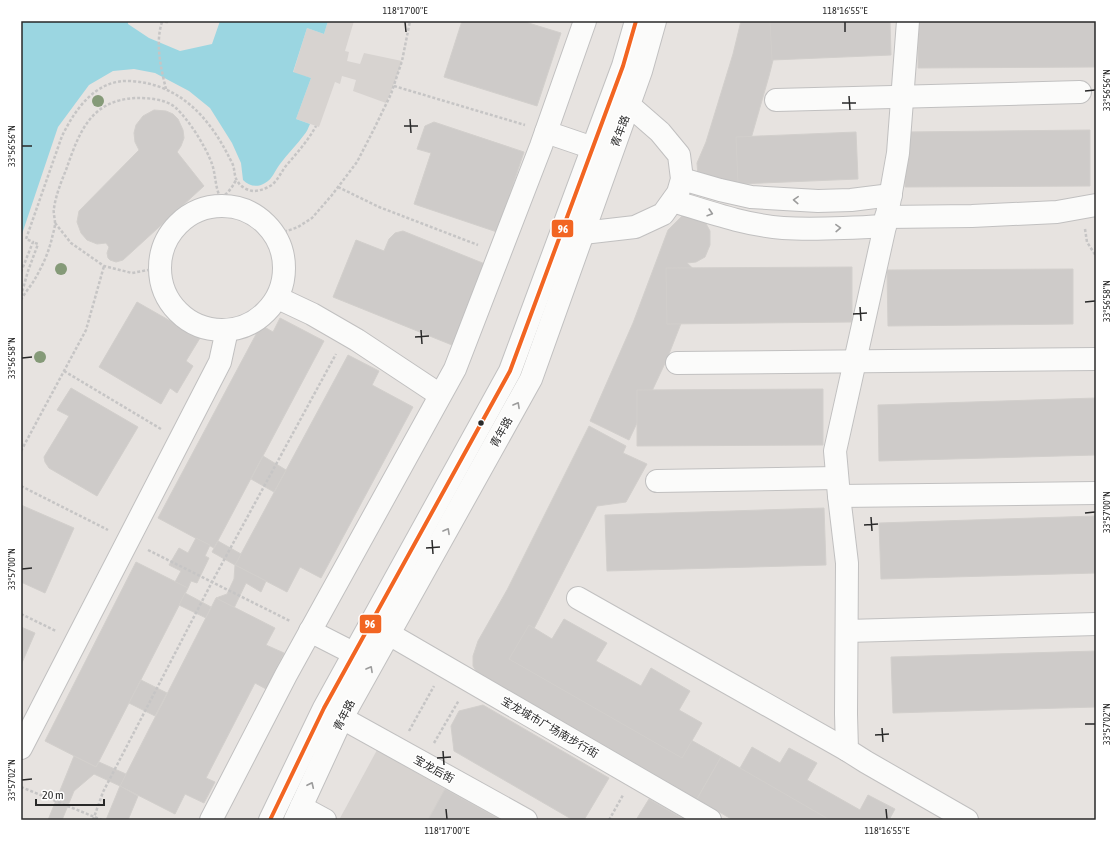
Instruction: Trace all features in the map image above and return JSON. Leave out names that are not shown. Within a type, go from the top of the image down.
[{"type":"street","points":[[211,820],[286,674],[455,369],[546,132],[585,21]]},
{"type":"street","name":"青年路","points":[[270,820],[324,708],[510,370],[623,66],[636,21]]},
{"type":"street","name":"青年路","points":[[297,816],[342,718],[531,379],[629,106],[641,71],[655,21]]},
{"type":"street","points":[[848,750],[846,714],[847,563],[835,451],[891,195],[898,153],[908,21]]},
{"type":"street","points":[[776,100],[1080,92]]},
{"type":"street","points":[[583,233],[635,227],[663,214],[678,193],[682,179],[680,155],[660,132],[629,106]]},
{"type":"street","points":[[546,132],[593,148]]},
{"type":"street","points":[[682,179],[751,197],[818,201],[851,200],[891,195]]},
{"type":"street","points":[[224,201],[245,209],[262,219],[274,232],[282,247],[285,264],[284,281],[278,298],[265,314],[248,325],[228,330],[207,328],[188,320],[173,306],[169,300],[163,288],[159,268],[163,247],[172,229],[188,215],[224,201]]},
{"type":"street","points":[[673,201],[736,220],[783,228],[834,228],[886,221],[1057,212],[1096,205]]},
{"type":"street","points":[[278,298],[312,314],[346,334],[440,395]]},
{"type":"street","points":[[21,748],[220,362],[228,330]]},
{"type":"street","points":[[677,363],[1096,359]]},
{"type":"street","points":[[657,481],[838,487],[1096,492]]},
{"type":"street","points":[[578,598],[848,750],[866,762],[967,820]]},
{"type":"street","points":[[847,631],[1096,624]]},
{"type":"street","points":[[310,632],[355,654]]},
{"type":"street","name":"宝龙城市广场南步行街","points":[[389,634],[710,820]]},
{"type":"street","name":"宝龙后街","points":[[342,718],[526,820]]},
{"type":"street","points":[[297,816],[325,820]]},
{"type":"path","points":[[166,88],[161,64],[160,33],[161,22],[170,21]]},
{"type":"path","points":[[274,232],[287,231],[298,227],[312,218],[357,162],[394,86],[402,61],[410,21]]},
{"type":"path","points":[[21,296],[38,244],[26,239],[62,136],[80,106],[89,96],[101,88],[113,83],[125,81],[140,82],[166,88],[178,96],[193,107],[207,121],[233,165],[236,180],[243,188],[252,191],[267,188],[278,179],[281,172],[310,136],[316,126]]},
{"type":"path","points":[[394,86],[546,132]]},
{"type":"path","points":[[21,300],[43,265],[52,238],[55,223],[53,209],[74,147],[86,124],[96,112],[111,103],[129,99],[149,98],[175,107],[197,134],[211,162],[217,191],[224,201],[236,180]]},
{"type":"path","points":[[338,187],[379,207],[499,254]]},
{"type":"path","points":[[55,223],[71,243],[104,266],[132,273],[159,268]]},
{"type":"path","points":[[21,272],[32,242]]},
{"type":"path","points":[[21,451],[86,330],[104,266]]},
{"type":"path","points":[[94,818],[103,792],[212,582],[346,334]]},
{"type":"path","points":[[64,371],[180,441]]},
{"type":"path","points":[[21,486],[310,632]]},
{"type":"path","points":[[21,614],[76,641]]},
{"type":"path","points":[[399,749],[445,666]]},
{"type":"path","points":[[423,763],[470,681]]},
{"type":"path","points":[[609,820],[634,776]]},
{"type":"path","points":[[21,787],[102,820]]},
{"type":"shaded area","points":[[328,21],[354,21],[345,51],[349,52],[347,61],[360,64],[364,53],[402,61],[386,103],[353,91],[356,80],[342,76],[340,84],[335,82],[319,127],[296,119],[311,78],[293,73],[307,28],[324,34]]},
{"type":"shaded area","points":[[377,750],[445,789],[428,820],[339,820]]},
{"type":"water","points":[[21,21],[128,21],[128,24],[149,38],[180,51],[212,44],[220,21],[328,21],[324,34],[307,28],[293,72],[311,78],[296,119],[310,124],[305,134],[278,166],[268,181],[262,185],[256,186],[250,185],[243,180],[241,163],[232,143],[210,108],[189,91],[155,73],[134,69],[113,71],[89,85],[58,127],[21,237]]},
{"type":"building","points":[[462,21],[522,21],[561,33],[537,106],[444,77]]},
{"type":"building","points":[[741,21],[783,21],[738,184],[698,176],[697,163],[706,142],[733,54]]},
{"type":"building","points":[[770,21],[890,21],[891,55],[772,60]]},
{"type":"building","points":[[918,21],[1096,21],[1096,67],[918,68]]},
{"type":"building","points":[[154,110],[166,111],[173,114],[178,119],[183,130],[184,138],[177,152],[204,186],[123,260],[116,262],[108,258],[107,253],[109,247],[106,243],[97,244],[87,240],[81,233],[77,222],[79,211],[139,150],[135,142],[134,133],[136,125],[143,116]]},
{"type":"building","points":[[434,122],[524,152],[497,232],[414,204],[431,153],[417,149],[425,126]]},
{"type":"building","points":[[1090,130],[1090,186],[905,187],[905,132]]},
{"type":"building","points":[[856,132],[858,179],[738,184],[736,137]]},
{"type":"building","points":[[683,215],[704,220],[710,231],[710,245],[705,257],[696,262],[687,263],[700,275],[667,359],[629,440],[590,421],[633,323],[668,230]]},
{"type":"building","points":[[403,231],[485,264],[452,345],[333,297],[356,240],[384,251],[389,239],[395,233]]},
{"type":"building","points":[[852,267],[852,322],[667,324],[666,268]]},
{"type":"building","points":[[1073,269],[1073,324],[888,326],[887,270]]},
{"type":"building","points":[[137,302],[200,338],[186,361],[193,366],[177,393],[170,388],[161,404],[99,367]]},
{"type":"building","points":[[280,318],[324,341],[214,548],[158,518],[261,325],[273,332]]},
{"type":"building","points":[[348,355],[379,371],[372,385],[413,407],[321,578],[300,567],[287,592],[235,565]]},
{"type":"building","points":[[71,388],[138,427],[97,496],[49,468],[45,462],[44,457],[69,416],[57,410]]},
{"type":"building","points":[[823,389],[823,445],[637,446],[637,390]]},
{"type":"building","points":[[1096,398],[1096,455],[879,461],[878,405]]},
{"type":"building","points":[[589,426],[626,446],[623,453],[647,464],[626,502],[597,506],[525,646],[721,757],[697,799],[476,671],[473,666],[473,656],[478,641],[507,590]]},
{"type":"building","points":[[263,456],[286,470],[274,492],[251,479]]},
{"type":"building","points":[[21,505],[74,528],[45,593],[21,582]]},
{"type":"building","points":[[824,508],[826,565],[607,571],[605,515]]},
{"type":"building","points":[[1096,516],[1096,573],[881,579],[879,523]]},
{"type":"building","points":[[196,538],[210,545],[205,556],[209,558],[197,583],[191,581],[188,588],[175,582],[181,571],[169,565],[179,548],[188,553]]},
{"type":"building","points":[[218,541],[241,554],[235,565],[212,552]]},
{"type":"building","points":[[136,562],[188,588],[96,767],[45,741]]},
{"type":"building","points":[[235,565],[266,581],[261,592],[246,583],[234,608],[216,598],[227,594],[234,579]]},
{"type":"building","points":[[185,593],[211,607],[206,618],[179,605]]},
{"type":"building","points":[[216,598],[275,628],[266,645],[284,653],[266,689],[255,683],[206,778],[215,782],[204,803],[185,794],[175,814],[120,786]]},
{"type":"building","points":[[564,619],[607,643],[596,661],[641,686],[651,668],[690,691],[679,710],[702,723],[682,758],[509,659],[529,625],[552,639]]},
{"type":"building","points":[[21,627],[35,633],[21,665]]},
{"type":"building","points":[[1096,651],[1096,707],[893,713],[891,657]]},
{"type":"building","points":[[141,680],[167,693],[155,716],[129,703]]},
{"type":"building","points":[[483,705],[609,778],[584,820],[573,820],[454,751],[451,726],[459,711]]},
{"type":"building","points":[[752,747],[780,763],[789,748],[817,763],[807,780],[860,810],[868,795],[895,809],[889,820],[798,820],[732,782]]},
{"type":"building","points":[[74,756],[96,767],[99,762],[126,774],[120,786],[94,774],[74,791],[62,820],[48,820]]},
{"type":"building","points":[[721,757],[830,820],[733,820],[697,799]]},
{"type":"building","points":[[120,786],[138,796],[128,820],[106,820]]},
{"type":"building","points":[[445,789],[501,820],[428,820]]},
{"type":"building","points":[[649,799],[685,820],[636,820]]},
{"type":"transit line","name":"96","points":[[270,820],[324,708],[510,371],[623,66],[636,21]]}]
